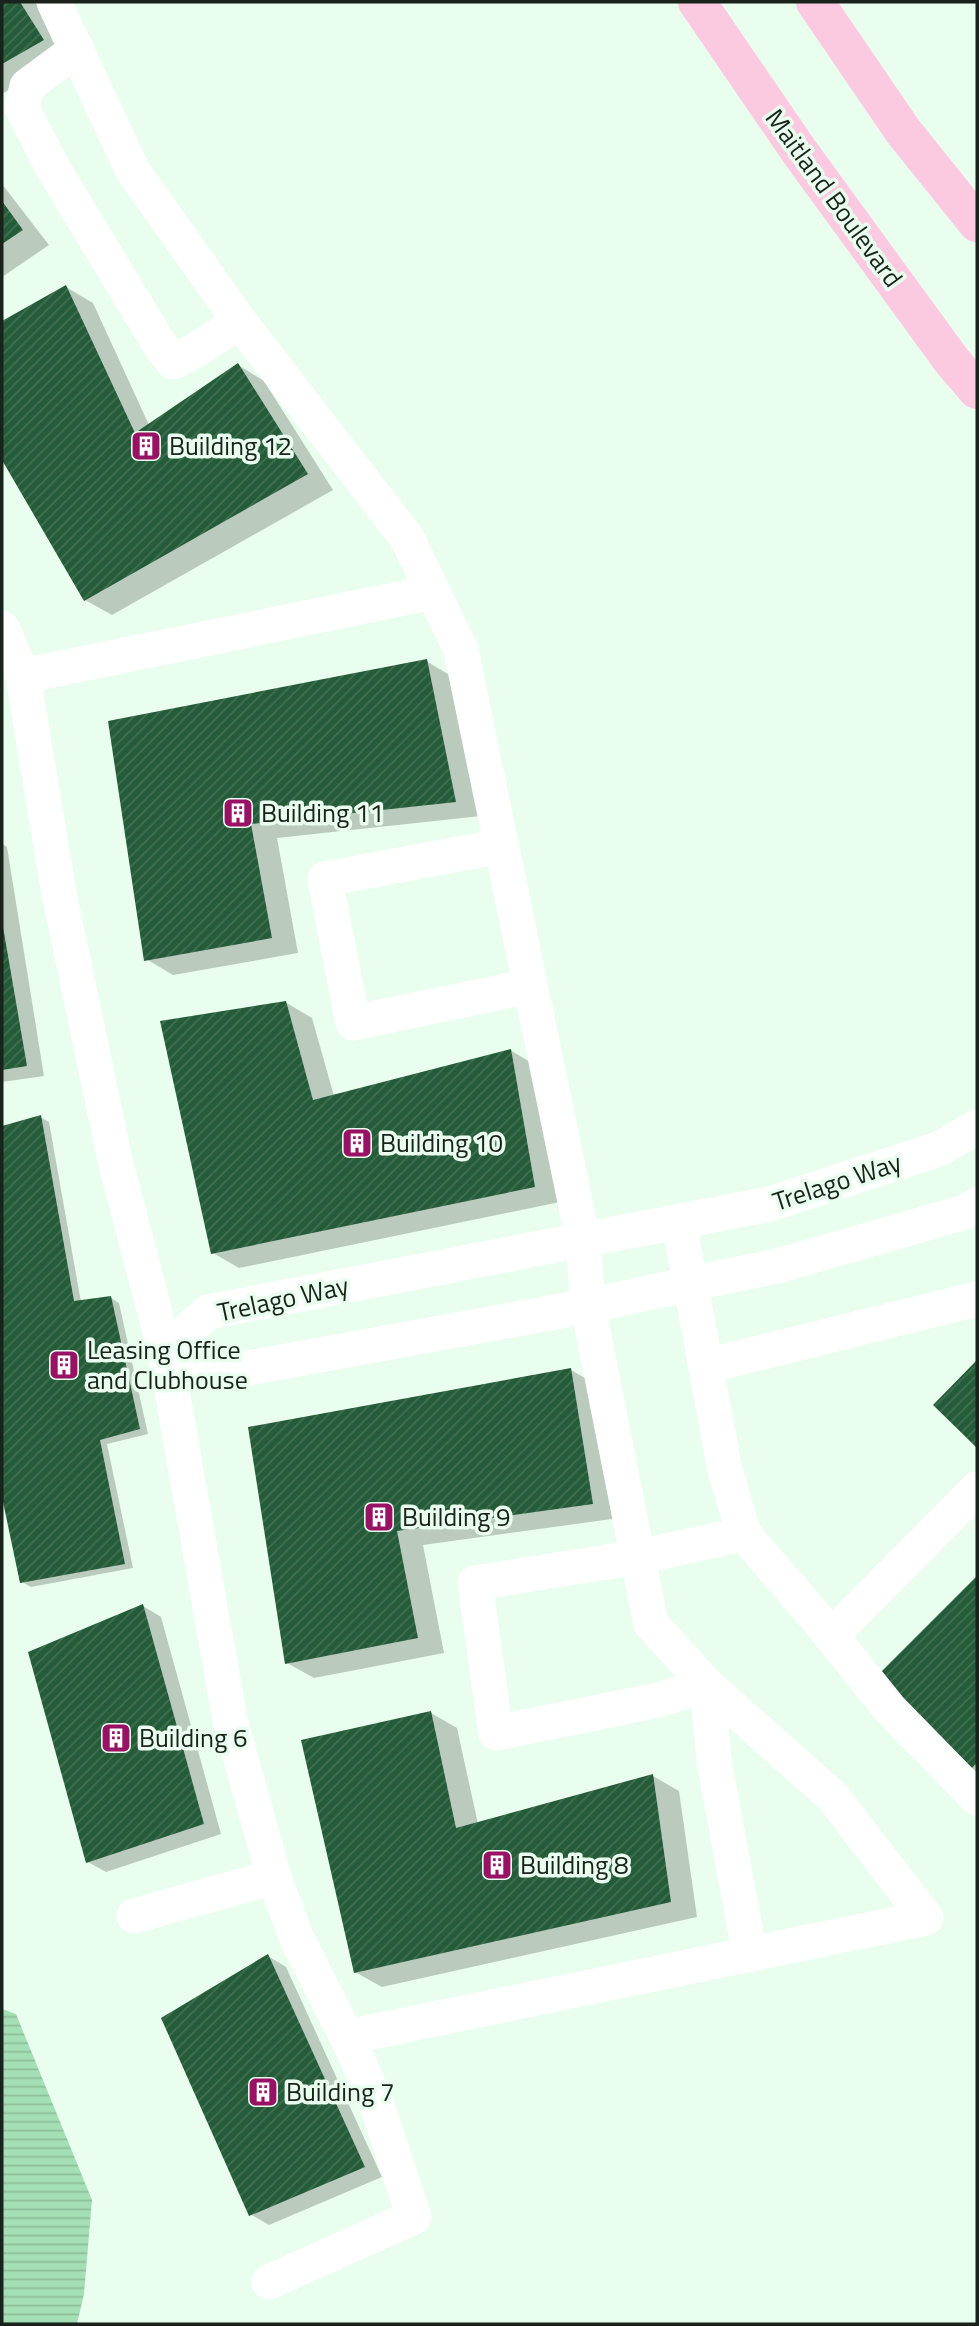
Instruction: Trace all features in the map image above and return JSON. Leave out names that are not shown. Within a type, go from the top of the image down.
[{"type":"main road","name":"Maitland Boulevard","points":[[697,2],[807,162],[952,362],[977,390]]},
{"type":"main road","points":[[815,2],[903,131],[977,223]]},
{"type":"street","points":[[54,2],[133,172],[240,322],[407,538],[461,650],[583,1240],[588,1306],[651,1624],[707,1685],[833,1797],[926,1918],[347,2037]]},
{"type":"street","points":[[77,50],[27,86],[22,108],[54,170],[173,362],[240,322]]},
{"type":"street","points":[[23,676],[433,592]]},
{"type":"street","points":[[2,628],[23,676],[59,893],[115,1160],[165,1351],[230,1720],[274,1877],[297,1939],[347,2037],[373,2096],[414,2217],[269,2282]]},
{"type":"street","points":[[501,846],[325,878],[353,1023],[530,986]]},
{"type":"street","name":"Trelago Way","points":[[165,1351],[208,1312],[770,1205],[939,1149],[977,1127]]},
{"type":"street","points":[[165,1351],[221,1373],[588,1306],[781,1265],[965,1212],[977,1205]]},
{"type":"street","points":[[679,1222],[725,1470],[744,1534],[890,1709],[977,1798]]},
{"type":"street","points":[[706,1366],[977,1299]]},
{"type":"street","points":[[831,1636],[977,1489]]},
{"type":"street","points":[[707,1685],[658,1700],[496,1733],[475,1583],[638,1557],[744,1534]]},
{"type":"street","points":[[707,1685],[714,1761],[750,1955]]},
{"type":"street","points":[[134,1916],[274,1877]]},
{"type":"shaded area","points":[[2,2009],[16,2014],[92,2200],[84,2294],[77,2324],[2,2324]]},
{"type":"building","points":[[2,2],[20,2],[44,40],[2,64]]},
{"type":"building","points":[[2,201],[23,230],[2,244]]},
{"type":"building","name":"Building 12","points":[[66,285],[135,433],[238,363],[308,474],[84,601],[2,460],[2,321]]},
{"type":"building","name":"Building 11","points":[[427,659],[456,802],[251,824],[272,938],[144,961],[108,721]]},
{"type":"building","points":[[2,921],[27,1066],[2,1070]]},
{"type":"building","name":"Building 10","points":[[286,1001],[313,1100],[511,1049],[535,1187],[211,1254],[160,1021]]},
{"type":"building","name":"Leasing Office and Clubhouse","points":[[41,1115],[74,1301],[111,1296],[140,1429],[100,1440],[125,1564],[20,1583],[2,1497],[2,1126]]},
{"type":"building","points":[[977,1360],[977,1448],[933,1405]]},
{"type":"building","name":"Building 9","points":[[571,1368],[593,1504],[397,1531],[418,1638],[285,1664],[248,1427]]},
{"type":"building","points":[[977,1576],[977,1763],[969,1771],[876,1677]]},
{"type":"building","name":"Building 6","points":[[143,1604],[204,1824],[86,1863],[28,1652]]},
{"type":"building","name":"Building 8","points":[[431,1711],[456,1828],[653,1774],[671,1902],[354,1973],[301,1740]]},
{"type":"building","name":"Building 7","points":[[268,1954],[365,2167],[249,2216],[161,2018]]},
{"type":"place","name":"Building 12","points":[[146,446]]},
{"type":"place","name":"Building 11","points":[[238,813]]},
{"type":"place","name":"Building 10","points":[[357,1143]]},
{"type":"place","name":"Leasing Office and Clubhouse","points":[[64,1365]]},
{"type":"place","name":"Building 9","points":[[379,1517]]},
{"type":"place","name":"Building 6","points":[[116,1738]]},
{"type":"place","name":"Building 8","points":[[497,1865]]},
{"type":"place","name":"Building 7","points":[[263,2092]]}]
